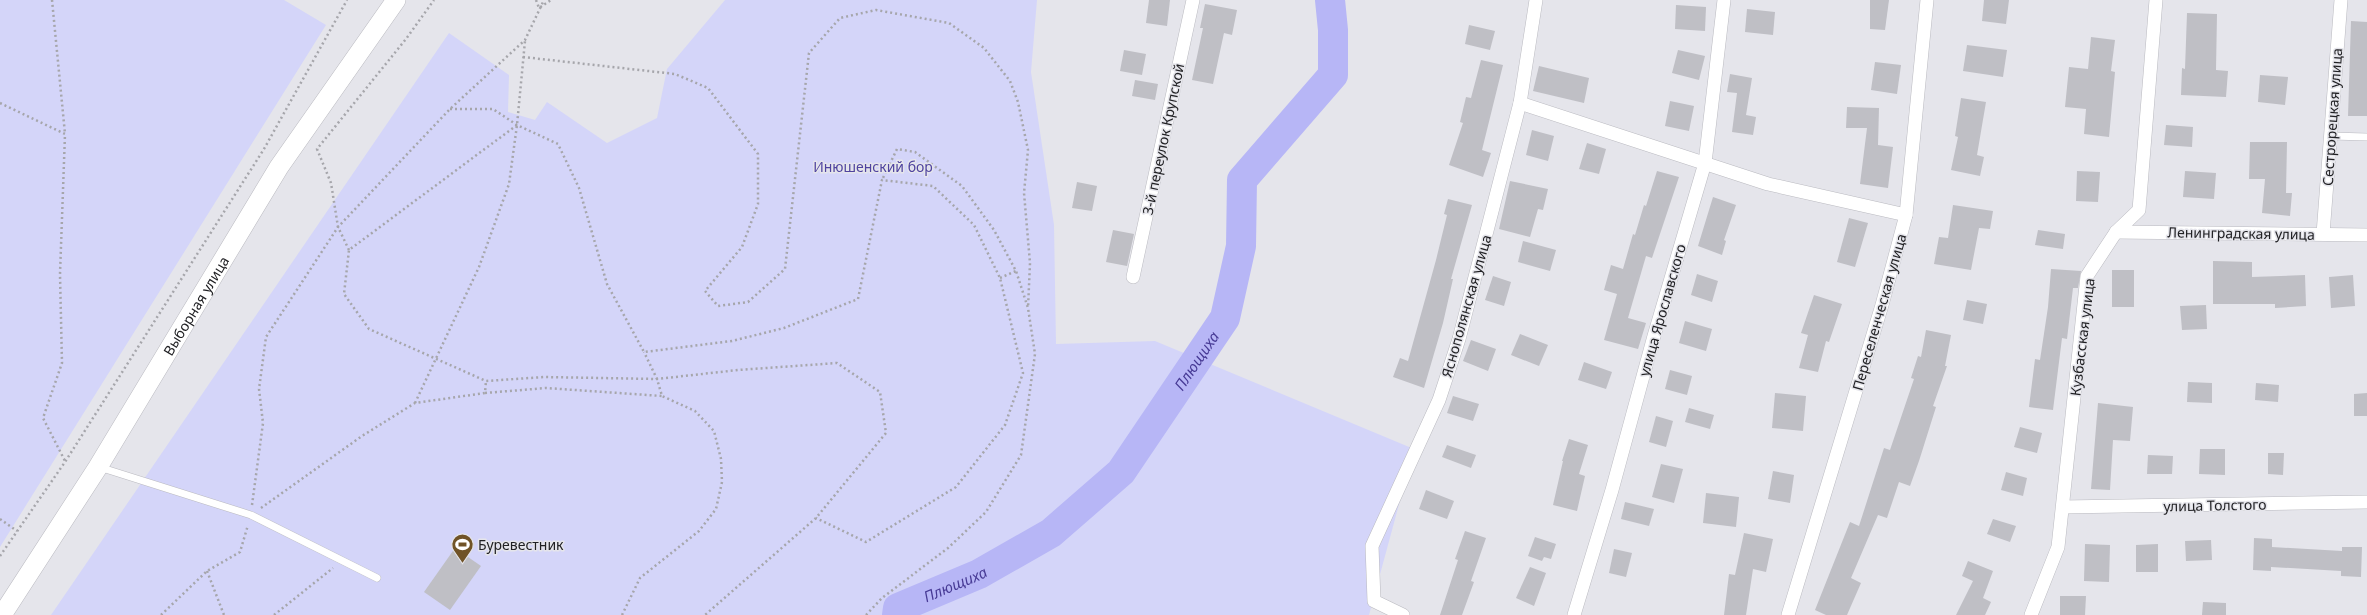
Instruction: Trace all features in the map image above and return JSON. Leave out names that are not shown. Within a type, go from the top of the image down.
[{"type":"main road","name":"Выборная улица","points":[[2,615],[98,466],[279,167],[396,0]]},
{"type":"street","name":"3-й переулок Крупской","points":[[1133,277],[1193,0]]},
{"type":"street","name":"Яснополянская улица","points":[[1403,615],[1374,601],[1372,546],[1439,400],[1453,359],[1520,103],[1536,0]]},
{"type":"street","name":"улица Ярославского","points":[[1574,615],[1612,490],[1654,336],[1705,163],[1724,0]]},
{"type":"street","name":"Переселенческая улица","points":[[1788,615],[1882,305],[1906,215],[1927,0]]},
{"type":"street","name":"Кузбасская улица","points":[[2031,615],[2035,609],[2058,547],[2087,276],[2116,232],[2139,210],[2156,0]]},
{"type":"street","name":"Сестрорецкая улица","points":[[2323,234],[2341,0]]},
{"type":"street","points":[[1520,103],[1768,184],[1906,215]]},
{"type":"street","name":"Ленинградская улица","points":[[2116,232],[2367,235]]},
{"type":"street","name":"улица Толстого","points":[[2063,507],[2367,502]]},
{"type":"lane","points":[[2331,136],[2367,137]]},
{"type":"lane","points":[[98,466],[251,516],[377,578]]},
{"type":"path","points":[[52,0],[65,134],[60,274],[62,363],[43,418],[65,462]]},
{"type":"path","points":[[0,556],[65,462],[264,149],[347,0]]},
{"type":"path","points":[[434,0],[406,40],[317,149],[331,183],[338,227],[349,250],[344,294],[369,329],[436,357],[486,381],[544,377],[657,379],[738,370],[837,363],[880,392],[886,433],[816,518],[705,615]]},
{"type":"path","points":[[536,0],[539,8]]},
{"type":"path","points":[[415,403],[479,267],[509,184],[517,125],[525,40],[544,0]]},
{"type":"path","points":[[539,8],[551,0]]},
{"type":"path","points":[[524,57],[675,74],[708,88],[758,154],[758,204],[742,247],[705,291],[718,306],[748,302],[785,269],[809,53],[840,18],[876,10],[949,23],[984,48],[1010,81],[1018,102],[1028,150],[1024,193],[1030,263],[1028,308]]},
{"type":"path","points":[[161,615],[207,571],[240,552],[251,516],[263,423],[259,388],[266,337],[338,227],[450,109],[525,40]]},
{"type":"path","points":[[0,103],[65,134]]},
{"type":"path","points":[[450,109],[493,109],[517,125],[558,144],[579,188],[607,284],[644,352],[657,379],[662,396]]},
{"type":"path","points":[[349,250],[517,125]]},
{"type":"path","points":[[644,352],[732,341],[784,328],[858,299],[882,180],[897,149],[915,152],[962,186],[994,230],[1016,271],[1028,308],[1035,354],[1021,455],[986,512],[948,548],[882,598],[866,615]]},
{"type":"path","points":[[816,518],[866,542],[956,487],[1005,425],[1023,373],[1000,278],[974,224],[933,186],[882,180]]},
{"type":"path","points":[[1000,278],[1016,271]]},
{"type":"path","points":[[485,393],[486,381]]},
{"type":"path","points":[[251,516],[362,436],[415,403],[485,393],[546,388],[662,396],[696,411],[714,432],[722,458],[722,482],[716,509],[699,531],[640,578],[622,615]]},
{"type":"path","points":[[0,519],[17,532]]},
{"type":"path","points":[[274,615],[343,561]]},
{"type":"path","points":[[207,571],[224,615]]},
{"type":"green space","points":[[0,0],[284,0],[326,25],[0,547]]},
{"type":"green space","name":"Инюшенский бор","points":[[725,0],[1037,0],[1031,72],[1054,225],[1056,344],[1155,341],[1414,449],[1369,615],[51,615],[449,33],[509,75],[508,112],[535,120],[547,102],[607,143],[657,118],[667,69]]},
{"type":"building","points":[[1149,0],[1170,0],[1167,26],[1146,23]]},
{"type":"building","points":[[1870,0],[1889,0],[1885,30],[1870,29]]},
{"type":"building","points":[[1984,0],[2009,0],[2006,24],[1982,21]]},
{"type":"building","points":[[1205,4],[1237,10],[1232,35],[1224,33],[1213,84],[1192,80],[1203,28],[1200,28]]},
{"type":"building","points":[[1676,5],[1706,7],[1705,31],[1675,29]]},
{"type":"building","points":[[1747,9],[1775,12],[1773,35],[1745,32]]},
{"type":"building","points":[[2187,13],[2217,14],[2216,70],[2228,71],[2226,97],[2181,95],[2182,68],[2185,69]]},
{"type":"building","points":[[2351,21],[2367,22],[2367,116],[2348,116]]},
{"type":"building","points":[[1469,25],[1495,31],[1490,50],[1465,44]]},
{"type":"building","points":[[2091,37],[2115,40],[2111,71],[2115,72],[2109,137],[2084,134],[2086,109],[2065,107],[2069,67],[2088,69]]},
{"type":"building","points":[[1967,45],[2007,50],[2003,77],[1963,71]]},
{"type":"building","points":[[1124,50],[1146,54],[1142,75],[1120,71]]},
{"type":"building","points":[[1678,50],[1705,56],[1699,80],[1672,73]]},
{"type":"building","points":[[1481,60],[1503,65],[1482,150],[1491,153],[1483,177],[1449,165],[1463,123],[1460,122],[1466,97],[1471,98]]},
{"type":"building","points":[[1875,62],[1901,65],[1897,94],[1871,90]]},
{"type":"building","points":[[1539,66],[1589,78],[1584,103],[1533,91]]},
{"type":"building","points":[[1730,74],[1752,78],[1746,115],[1756,117],[1753,135],[1732,132],[1737,93],[1727,92]]},
{"type":"building","points":[[2260,75],[2288,77],[2285,105],[2258,102]]},
{"type":"building","points":[[1135,80],[1158,84],[1155,100],[1132,96]]},
{"type":"building","points":[[1961,98],[1986,102],[1977,155],[1984,157],[1980,176],[1951,170],[1958,137],[1955,136]]},
{"type":"building","points":[[1670,101],[1694,106],[1689,131],[1665,126]]},
{"type":"building","points":[[1847,107],[1879,108],[1878,145],[1893,147],[1888,188],[1860,184],[1867,128],[1846,128]]},
{"type":"building","points":[[2166,125],[2193,127],[2192,147],[2164,145]]},
{"type":"building","points":[[1532,130],[1554,136],[1548,161],[1526,155]]},
{"type":"building","points":[[2250,142],[2287,142],[2286,193],[2292,193],[2290,216],[2262,213],[2265,179],[2249,179]]},
{"type":"building","points":[[1587,143],[1606,149],[1599,174],[1579,169]]},
{"type":"building","points":[[1657,171],[1679,177],[1652,258],[1646,256],[1628,318],[1646,323],[1638,349],[1604,340],[1617,294],[1604,290],[1611,265],[1623,269],[1633,234],[1635,235],[1644,205],[1646,206]]},
{"type":"building","points":[[2077,171],[2100,172],[2098,202],[2076,201]]},
{"type":"building","points":[[2185,171],[2216,173],[2214,199],[2183,197]]},
{"type":"building","points":[[1510,181],[1548,189],[1543,210],[1538,209],[1530,237],[1499,229]]},
{"type":"building","points":[[1077,182],[1097,186],[1092,211],[1072,208]]},
{"type":"building","points":[[1713,197],[1736,205],[1724,240],[1726,241],[1722,255],[1698,246]]},
{"type":"building","points":[[1448,199],[1472,205],[1451,279],[1453,279],[1443,323],[1424,388],[1393,377],[1400,358],[1408,361],[1436,260],[1447,215],[1444,214]]},
{"type":"building","points":[[1953,205],[1993,211],[1990,229],[1979,228],[1971,270],[1934,264],[1939,237],[1948,238]]},
{"type":"building","points":[[1849,218],[1868,223],[1855,267],[1837,262]]},
{"type":"building","points":[[1113,230],[1134,234],[1127,266],[1106,262]]},
{"type":"building","points":[[2038,230],[2065,234],[2063,249],[2035,245]]},
{"type":"building","points":[[1523,241],[1556,250],[1550,271],[1518,262]]},
{"type":"building","points":[[2213,261],[2252,262],[2252,277],[2305,275],[2306,306],[2275,308],[2275,304],[2213,304]]},
{"type":"building","points":[[2051,269],[2081,271],[2078,288],[2073,288],[2067,339],[2062,338],[2053,410],[2029,407],[2035,359],[2040,360],[2048,307]]},
{"type":"building","points":[[2112,270],[2134,270],[2134,307],[2112,307]]},
{"type":"building","points":[[1697,274],[1718,281],[1712,302],[1691,295]]},
{"type":"building","points":[[2353,275],[2355,306],[2331,308],[2329,277]]},
{"type":"building","points":[[1493,276],[1511,282],[1504,306],[1485,300]]},
{"type":"building","points":[[1814,295],[1842,304],[1829,342],[1826,341],[1818,372],[1799,368],[1808,335],[1801,333]]},
{"type":"building","points":[[1967,300],[1987,304],[1983,324],[1963,320]]},
{"type":"building","points":[[2206,305],[2207,329],[2182,330],[2180,306]]},
{"type":"building","points":[[1685,321],[1712,329],[1706,351],[1679,343]]},
{"type":"building","points":[[1926,330],[1951,335],[1945,366],[1947,366],[1933,406],[1936,407],[1919,461],[1910,486],[1899,482],[1887,518],[1878,515],[1851,578],[1861,583],[1847,615],[1826,615],[1815,610],[1850,522],[1859,526],[1884,448],[1890,450],[1914,379],[1911,378],[1918,356],[1921,357]]},
{"type":"building","points":[[1520,334],[1548,345],[1539,366],[1511,355]]},
{"type":"building","points":[[1471,340],[1496,349],[1488,371],[1463,361]]},
{"type":"building","points":[[1584,362],[1612,372],[1606,389],[1578,380]]},
{"type":"building","points":[[1670,370],[1692,376],[1687,395],[1665,389]]},
{"type":"building","points":[[2188,382],[2212,383],[2212,403],[2187,402]]},
{"type":"building","points":[[2256,383],[2279,385],[2278,402],[2255,400]]},
{"type":"building","points":[[1775,393],[1806,396],[1803,431],[1772,428]]},
{"type":"building","points":[[2367,393],[2367,416],[2354,416],[2354,394]]},
{"type":"building","points":[[1453,396],[1479,404],[1473,421],[1447,413]]},
{"type":"building","points":[[2098,403],[2133,407],[2130,441],[2113,440],[2110,490],[2091,489]]},
{"type":"building","points":[[1689,408],[1714,415],[1710,429],[1685,422]]},
{"type":"building","points":[[1656,416],[1673,421],[1666,447],[1649,442]]},
{"type":"building","points":[[2020,427],[2042,433],[2037,453],[2014,447]]},
{"type":"building","points":[[1569,439],[1588,445],[1579,474],[1585,476],[1577,511],[1553,505],[1562,461]]},
{"type":"building","points":[[1447,445],[1476,455],[1471,468],[1442,457]]},
{"type":"building","points":[[2200,449],[2225,449],[2225,475],[2199,474]]},
{"type":"building","points":[[2268,453],[2284,453],[2283,475],[2268,474]]},
{"type":"building","points":[[2148,455],[2173,456],[2172,474],[2147,474]]},
{"type":"building","points":[[1661,464],[1683,469],[1674,503],[1652,497]]},
{"type":"building","points":[[1773,471],[1794,475],[1790,503],[1768,499]]},
{"type":"building","points":[[2006,472],[2027,478],[2023,496],[2001,490]]},
{"type":"building","points":[[1426,490],[1454,501],[1447,519],[1419,509]]},
{"type":"building","points":[[1706,493],[1739,497],[1736,527],[1703,523]]},
{"type":"building","points":[[1625,502],[1654,509],[1649,526],[1621,519]]},
{"type":"building","points":[[1993,519],[2016,526],[2010,542],[1987,534]]},
{"type":"building","points":[[1465,531],[1486,538],[1471,581],[1474,582],[1462,615],[1440,615],[1458,560],[1455,559]]},
{"type":"building","points":[[1744,533],[1773,539],[1766,572],[1753,569],[1746,615],[1724,615],[1729,574],[1735,575]]},
{"type":"building","points":[[1535,537],[1556,544],[1551,559],[1544,557],[1542,561],[1528,556]]},
{"type":"building","points":[[2254,538],[2272,539],[2272,547],[2342,551],[2342,547],[2362,547],[2361,577],[2341,576],[2341,571],[2271,567],[2271,571],[2253,570]]},
{"type":"building","points":[[2211,540],[2212,560],[2186,561],[2185,541]]},
{"type":"building","points":[[2085,544],[2110,545],[2109,582],[2084,581]]},
{"type":"building","points":[[2158,544],[2158,572],[2136,572],[2136,545]]},
{"type":"building","points":[[455,548],[481,566],[450,610],[424,592]]},
{"type":"building","points":[[1614,549],[1632,553],[1626,577],[1609,573]]},
{"type":"building","points":[[1968,561],[1993,571],[1983,598],[1991,602],[1985,615],[1956,615],[1973,581],[1962,576]]},
{"type":"building","points":[[1530,567],[1546,573],[1534,606],[1516,598]]},
{"type":"building","points":[[2060,596],[2086,596],[2085,615],[2060,615]]},
{"type":"building","points":[[2203,602],[2226,603],[2226,615],[2202,615]]},
{"type":"waterway","name":"Плющиха","points":[[897,615],[898,608],[979,574],[1051,533],[1121,472],[1225,318],[1241,246],[1242,180],[1333,75],[1333,30],[1330,0]]},
{"type":"place","name":"Буревестник","points":[[463,564]]}]
